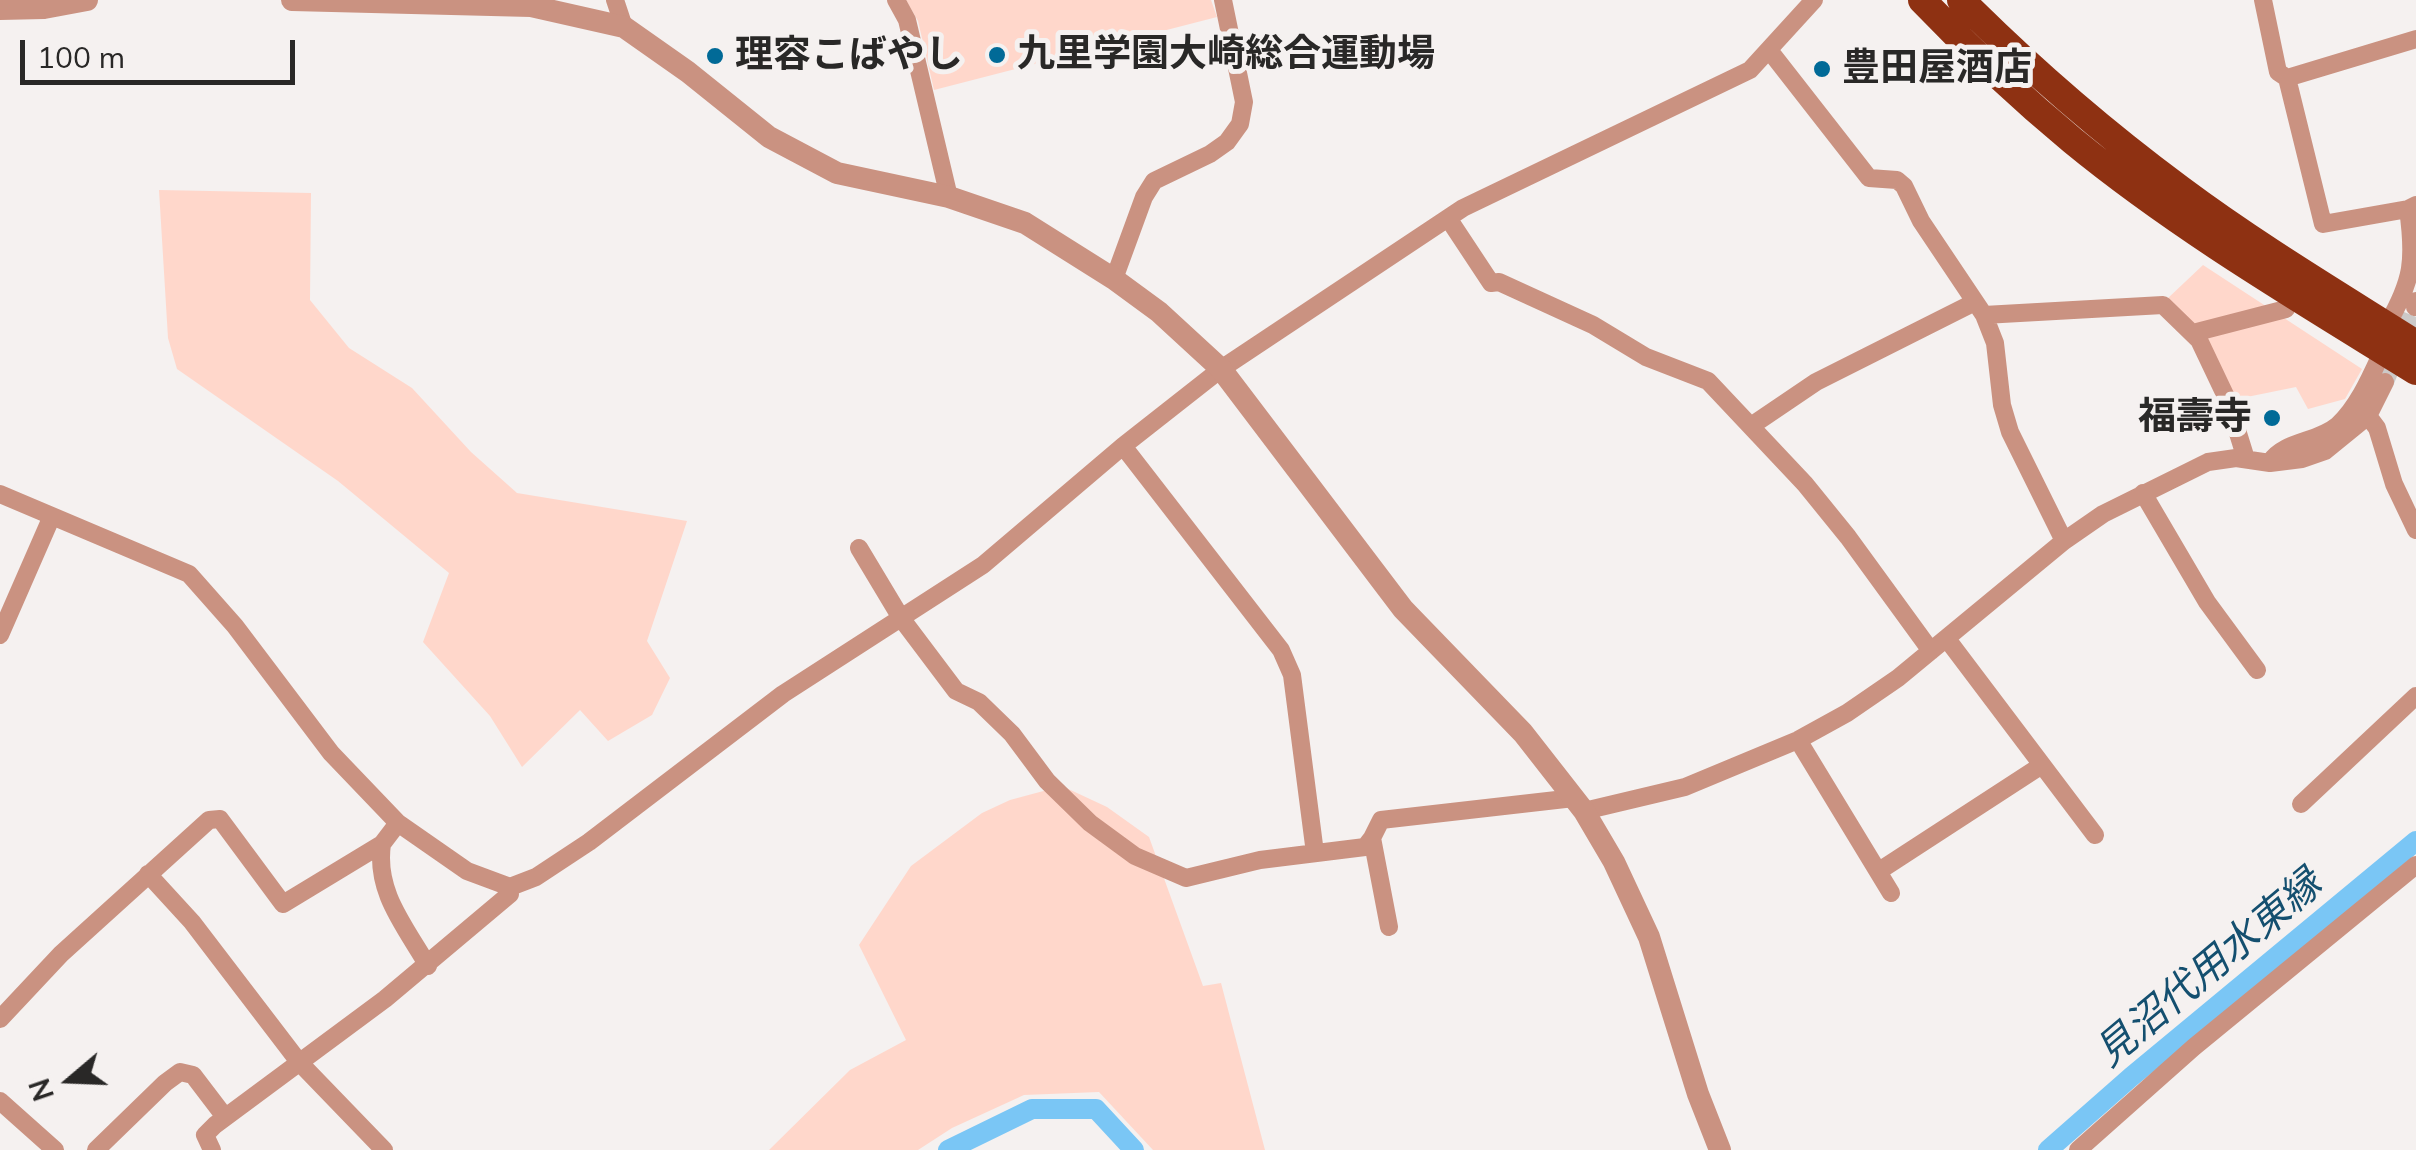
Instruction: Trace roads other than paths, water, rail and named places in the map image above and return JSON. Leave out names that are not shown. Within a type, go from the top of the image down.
[{"type":"highway","points":[[1922,0],[1983,62],[2075,142],[2163,208],[2385,338],[2416,344]]},
{"type":"highway","points":[[1961,0],[2053,85],[2181,190],[2385,338],[2416,372]]},
{"type":"street","points":[[0,9],[44,8],[87,0]]},
{"type":"street","points":[[292,0],[531,6],[624,27],[769,137],[837,173],[949,197],[1024,223],[1159,312],[1221,369],[1404,610],[1523,733],[1579,805],[1614,862],[1650,937],[1698,1094],[1720,1150]]},
{"type":"street","points":[[615,0],[624,27]]},
{"type":"street","points":[[896,0],[907,20],[949,197]]},
{"type":"street","points":[[1114,279],[1144,197],[1154,181],[1210,154],[1227,142],[1240,124],[1244,102],[1223,0]]},
{"type":"street","points":[[0,494],[189,574],[235,626],[331,754],[398,822],[467,871],[510,887],[536,878],[589,842],[783,694],[982,565],[1221,369],[1463,208],[1750,70],[1814,0]]},
{"type":"street","points":[[2262,0],[2278,72],[2287,78],[2323,224],[2412,207],[2414,251],[2410,275],[2359,399],[2337,426],[2312,440],[2278,451],[2270,463]]},
{"type":"street","points":[[2287,78],[2416,39]]},
{"type":"street","points":[[1769,50],[1869,178],[1897,180],[1904,186],[1921,221],[1980,309],[1995,343],[2002,405],[2010,432],[2064,541]]},
{"type":"street","points":[[1448,218],[1491,284],[1499,282],[1593,326],[1646,357],[1708,380],[1848,537],[1931,652]]},
{"type":"street","points":[[1751,426],[1816,382],[1980,309],[2163,305],[2199,340],[2228,401],[2246,459]]},
{"type":"street","points":[[2192,334],[2286,309]]},
{"type":"street","points":[[858,548],[902,618],[956,691],[979,702],[1012,734],[1090,823],[1135,856],[1186,878],[1260,860],[1365,846],[1381,820],[1579,805],[1685,787],[1798,740],[1847,713],[1931,652],[2064,541],[2143,493],[2208,462],[2246,459],[2270,463],[2325,451],[2368,416],[2384,382]]},
{"type":"street","points":[[2368,416],[2377,428],[2394,484],[2416,530]]},
{"type":"street","points":[[1123,446],[1281,650],[1292,675],[1315,853]]},
{"type":"street","points":[[2143,493],[2207,602],[2257,670]]},
{"type":"street","points":[[0,635],[52,516]]},
{"type":"street","points":[[1947,639],[2095,835]]},
{"type":"street","points":[[2301,804],[2416,696]]},
{"type":"street","points":[[1798,740],[1891,892]]},
{"type":"street","points":[[1878,872],[2042,764]]},
{"type":"street","points":[[2,1015],[61,954],[209,820],[220,819],[283,904],[382,844],[398,822]]},
{"type":"street","points":[[1372,838],[1389,927]]},
{"type":"street","points":[[382,844],[384,892],[428,966]]},
{"type":"street","points":[[2078,1150],[2194,1047],[2416,865]]},
{"type":"street","points":[[148,874],[192,922],[299,1062],[384,1150]]},
{"type":"street","points":[[212,1150],[205,1135],[428,966],[510,894],[510,887]]},
{"type":"street","points":[[96,1150],[180,1072],[193,1074],[226,1117]]},
{"type":"street","points":[[0,1101],[55,1150]]},
{"type":"waterway","name":"見沼代用水東縁","points":[[2048,1150],[2416,841]]},
{"type":"waterway","name":"見沼代用水東縁","points":[[948,1150],[1032,1109],[1096,1109],[1134,1150]]},
{"type":"tunnel","points":[[2385,382],[2415,307]]},
{"type":"place","name":"九里学園大崎総合運動場","points":[[997,55]]},
{"type":"place","name":"理容こばやし","points":[[715,56]]},
{"type":"place","name":"豊田屋酒店","points":[[1822,69]]},
{"type":"place","name":"福壽寺","points":[[2272,418]]}]
